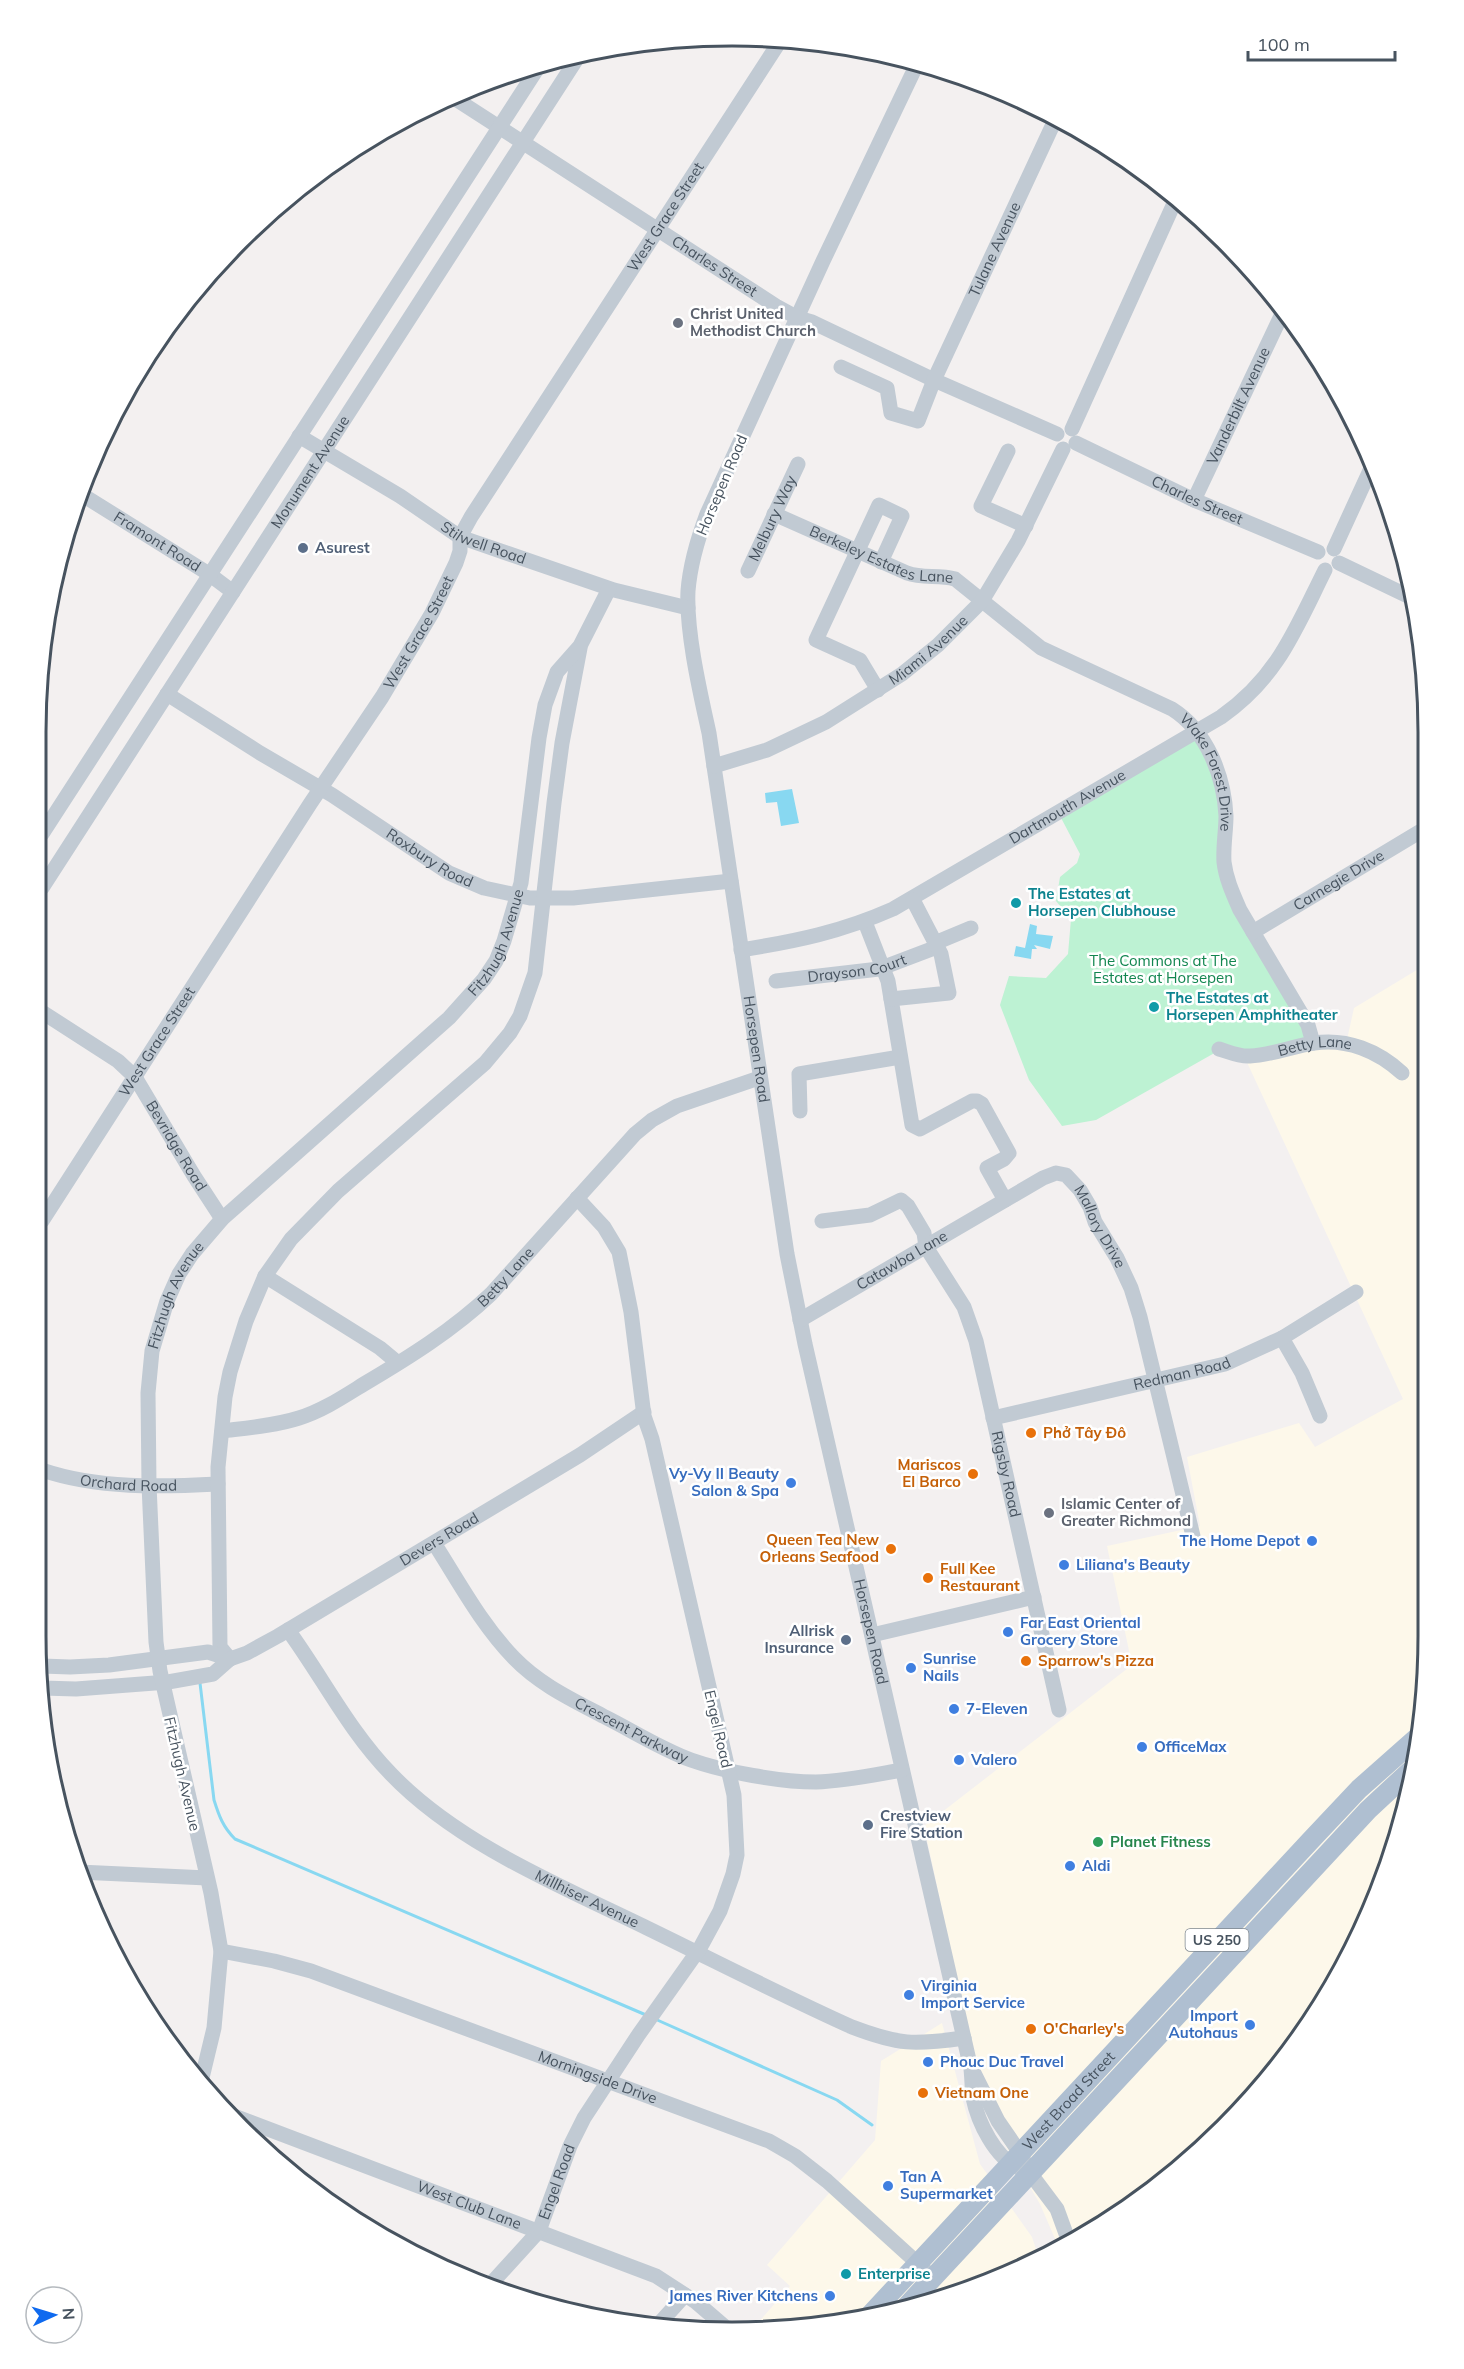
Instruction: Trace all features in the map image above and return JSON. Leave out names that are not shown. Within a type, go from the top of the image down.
[{"type":"main road","name":"West Broad Street","points":[[878,2306],[1299,1851],[1359,1789],[1409,1745]]},
{"type":"main road","name":"West Broad Street","points":[[916,2297],[1368,1810],[1402,1778]]},
{"type":"main road","points":[[1299,1851],[1316,1866]]},
{"type":"street","name":"West Grace Street","points":[[46,1215],[382,697],[432,613],[458,557],[460,537],[471,518],[775,48]]},
{"type":"street","name":"Monument Avenue","points":[[46,882],[572,66]]},
{"type":"street","name":"Horsepen Road","points":[[914,71],[704,522],[694,555],[688,589],[688,608],[714,766],[778,1205],[800,1320],[971,2069],[1015,2159],[1030,2173],[1057,2209],[1067,2235]]},
{"type":"street","name":"Monument Avenue","points":[[46,828],[532,77]]},
{"type":"street","name":"Charles Street","points":[[462,103],[798,318],[822,326],[934,380],[1057,434],[1061,429],[1070,440],[1194,500],[1318,552]]},
{"type":"street","name":"Tulane Avenue","points":[[842,367],[887,388],[891,413],[918,421],[934,380],[1052,126]]},
{"type":"street","name":"Miami Avenue","points":[[714,766],[767,750],[799,737],[878,690],[924,657],[982,601],[1026,526],[1070,440],[1172,207]]},
{"type":"street","name":"Vanderbilt Avenue","points":[[1194,500],[1216,458],[1279,320]]},
{"type":"street","name":"Stilwell Road","points":[[299,436],[400,496],[460,537],[609,588],[688,608]]},
{"type":"street","points":[[1008,451],[981,506],[1026,526]]},
{"type":"street","name":"Melbury Way","points":[[748,571],[798,464]]},
{"type":"street","points":[[1368,477],[1336,556],[1331,570],[1325,570],[1317,563],[1318,552],[1327,547],[1336,556],[1403,593]]},
{"type":"street","name":"Framont Road","points":[[88,498],[209,574],[233,592]]},
{"type":"street","points":[[878,690],[860,660],[816,640],[859,553],[879,505],[902,516],[881,562]]},
{"type":"street","name":"Berkeley Estates Lane","points":[[774,514],[859,553],[917,576],[955,579],[982,601]]},
{"type":"street","name":"Dartmouth Avenue","points":[[741,950],[823,935],[865,922],[913,900],[1238,705],[1270,672],[1288,644],[1325,570]]},
{"type":"street","name":"Fitzhugh Avenue","points":[[203,2072],[214,2028],[221,1951],[158,1659],[149,1485],[148,1393],[152,1351],[160,1320],[179,1274],[192,1254],[222,1219],[468,999],[496,961],[517,896],[545,705],[557,672],[580,646],[609,588]]},
{"type":"street","name":"Wake Forest Drive","points":[[982,601],[1041,648],[1172,709],[1188,720],[1197,731],[1213,760],[1225,799],[1224,862],[1236,902],[1308,1025],[1313,1043]]},
{"type":"street","name":"Fitzhugh Avenue","points":[[230,1659],[220,1647],[218,1484],[230,1372],[246,1321],[265,1276],[291,1239],[311,1216],[485,1063],[510,1033],[520,1016],[535,973],[562,744],[580,646]]},
{"type":"street","name":"Roxbury Road","points":[[167,694],[260,753],[321,788],[449,873],[484,888],[517,896],[544,898],[609,895],[730,881]]},
{"type":"street","name":"Carnegie Drive","points":[[1253,932],[1418,833]]},
{"type":"street","points":[[891,999],[949,993],[943,958],[913,900]]},
{"type":"street","points":[[865,922],[883,968],[891,999],[912,1125],[920,1129],[972,1101],[982,1104],[1010,1153],[987,1168],[1005,1200]]},
{"type":"street","name":"Drayson Court","points":[[776,981],[883,968],[971,928]]},
{"type":"street","name":"Bevridge Road","points":[[46,1015],[118,1061],[135,1077],[222,1219]]},
{"type":"street","name":"Betty Lane","points":[[1219,1049],[1250,1056],[1313,1043],[1330,1042],[1364,1049],[1383,1058],[1402,1073]]},
{"type":"street","points":[[800,1111],[799,1074],[900,1057]]},
{"type":"street","name":"Betty Lane","points":[[222,1431],[273,1424],[309,1415],[398,1363],[473,1311],[512,1272],[635,1134],[652,1120],[694,1099],[759,1078]]},
{"type":"street","name":"Mallory Drive","points":[[1005,1200],[1056,1173],[1066,1175],[1076,1185],[1090,1207],[1095,1221],[1117,1258],[1131,1288],[1156,1380],[1193,1536]]},
{"type":"street","name":"Engel Road","points":[[539,2231],[570,2146],[584,2118],[696,1952],[720,1911],[734,1874],[737,1835],[734,1796],[644,1412],[632,1312],[619,1252],[604,1227],[577,1198]]},
{"type":"street","name":"Rigsby Road","points":[[822,1221],[870,1215],[901,1200],[908,1206],[924,1233],[926,1247],[955,1292],[970,1322],[984,1371],[1059,1710]]},
{"type":"street","name":"Catawba Lane","points":[[800,1320],[1005,1200]]},
{"type":"street","points":[[265,1276],[380,1348],[398,1363]]},
{"type":"street","name":"Redman Road","points":[[993,1418],[1225,1364],[1282,1338],[1356,1292]]},
{"type":"street","points":[[1282,1338],[1302,1373],[1320,1416]]},
{"type":"street","name":"Devers Road","points":[[49,1688],[76,1689],[162,1682],[213,1674],[230,1659],[247,1653],[288,1630],[434,1543],[580,1455],[644,1412]]},
{"type":"street","name":"Orchard Road","points":[[46,1471],[92,1482],[149,1485],[218,1484]]},
{"type":"street","name":"Crescent Parkway","points":[[434,1543],[495,1636],[529,1671],[556,1691],[656,1743],[690,1759],[728,1770],[815,1782],[902,1770]]},
{"type":"street","points":[[872,1635],[1034,1597]]},
{"type":"street","name":"Millhiser Avenue","points":[[288,1630],[359,1737],[392,1776],[450,1823],[493,1850],[816,2011],[885,2040],[922,2044],[964,2038]]},
{"type":"street","points":[[47,1666],[70,1667],[208,1652],[230,1659]]},
{"type":"street","points":[[89,1873],[207,1878]]},
{"type":"street","name":"Morningside Drive","points":[[221,1951],[311,1971],[751,2134],[795,2156],[827,2181],[934,2278]]},
{"type":"street","name":"West Club Lane","points":[[246,2120],[648,2272],[668,2282],[718,2322]]},
{"type":"street","points":[[495,2280],[539,2231]]},
{"type":"street","points":[[663,2319],[685,2295]]},
{"type":"shaded area","points":[[1418,969],[1418,1637],[1412,1726],[1394,1814],[1381,1857],[1347,1940],[1326,1980],[1276,2054],[1217,2122],[1184,2152],[1113,2207],[1056,2241],[1040,2204],[986,2113],[924,1826],[1132,1665],[1107,1546],[1200,1526],[1187,1457],[1299,1423],[1315,1447],[1403,1399],[1245,1058],[1346,1044],[1354,1008]]},
{"type":"shaded area","points":[[942,2023],[980,2164],[1032,2237],[1037,2251],[952,2286],[909,2299],[821,2317],[759,2321],[790,2286],[767,2265],[875,2140],[881,2061]]},
{"type":"green space","name":"The Commons at The Estates at Horsepen","points":[[1197,732],[1217,771],[1225,866],[1316,1042],[1245,1058],[1218,1051],[1096,1120],[1062,1126],[1029,1080],[1000,1005],[1009,976],[1046,978],[1068,954],[1071,919],[1056,901],[1060,877],[1077,863],[1080,854],[1059,814]]},
{"type":"water","points":[[792,789],[799,823],[781,826],[777,802],[766,803],[765,793]]},
{"type":"water","points":[[1030,924],[1037,926],[1036,934],[1053,936],[1050,949],[1034,945],[1037,949],[1032,949],[1031,959],[1014,956],[1016,946],[1025,948]]},
{"type":"waterway","points":[[200,1683],[214,1800],[222,1821],[235,1839],[646,2015]]},
{"type":"waterway","points":[[655,2019],[837,2100],[872,2125]]},
{"type":"place","name":"Christ United Methodist Church","points":[[678,323]]},
{"type":"place","name":"Asurest","points":[[303,548]]},
{"type":"place","name":"The Estates at Horsepen Clubhouse","points":[[1016,903]]},
{"type":"place","name":"The Estates at Horsepen Amphitheater","points":[[1154,1007]]},
{"type":"place","name":"Phở Tây Đô","points":[[1031,1433]]},
{"type":"place","name":"Mariscos El Barco","points":[[973,1474]]},
{"type":"place","name":"Vy-Vy II Beauty Salon & Spa","points":[[791,1483]]},
{"type":"place","name":"Islamic Center of Greater Richmond","points":[[1049,1513]]},
{"type":"place","name":"The Home Depot","points":[[1312,1541]]},
{"type":"place","name":"Queen Tea New Orleans Seafood","points":[[891,1549]]},
{"type":"place","name":"Liliana's Beauty","points":[[1064,1565]]},
{"type":"place","name":"Full Kee Restaurant","points":[[928,1578]]},
{"type":"place","name":"Far East Oriental Grocery Store","points":[[1008,1632]]},
{"type":"place","name":"Allrisk Insurance","points":[[846,1640]]},
{"type":"place","name":"Sparrow's Pizza","points":[[1026,1661]]},
{"type":"place","name":"Sunrise Nails","points":[[911,1668]]},
{"type":"place","name":"7-Eleven","points":[[954,1709]]},
{"type":"place","name":"OfficeMax","points":[[1142,1747]]},
{"type":"place","name":"Valero","points":[[959,1760]]},
{"type":"place","name":"Crestview Fire Station","points":[[868,1825]]},
{"type":"place","name":"Planet Fitness","points":[[1098,1842]]},
{"type":"place","name":"Aldi","points":[[1070,1866]]},
{"type":"place","name":"Virginia Import Service","points":[[909,1995]]},
{"type":"place","name":"Import Autohaus","points":[[1250,2025]]},
{"type":"place","name":"O'Charley's","points":[[1031,2029]]},
{"type":"place","name":"Phouc Duc Travel","points":[[928,2062]]},
{"type":"place","name":"Vietnam One","points":[[923,2093]]},
{"type":"place","name":"Tan A Supermarket","points":[[888,2186]]},
{"type":"place","name":"Enterprise","points":[[846,2274]]},
{"type":"place","name":"James River Kitchens","points":[[830,2296]]}]
